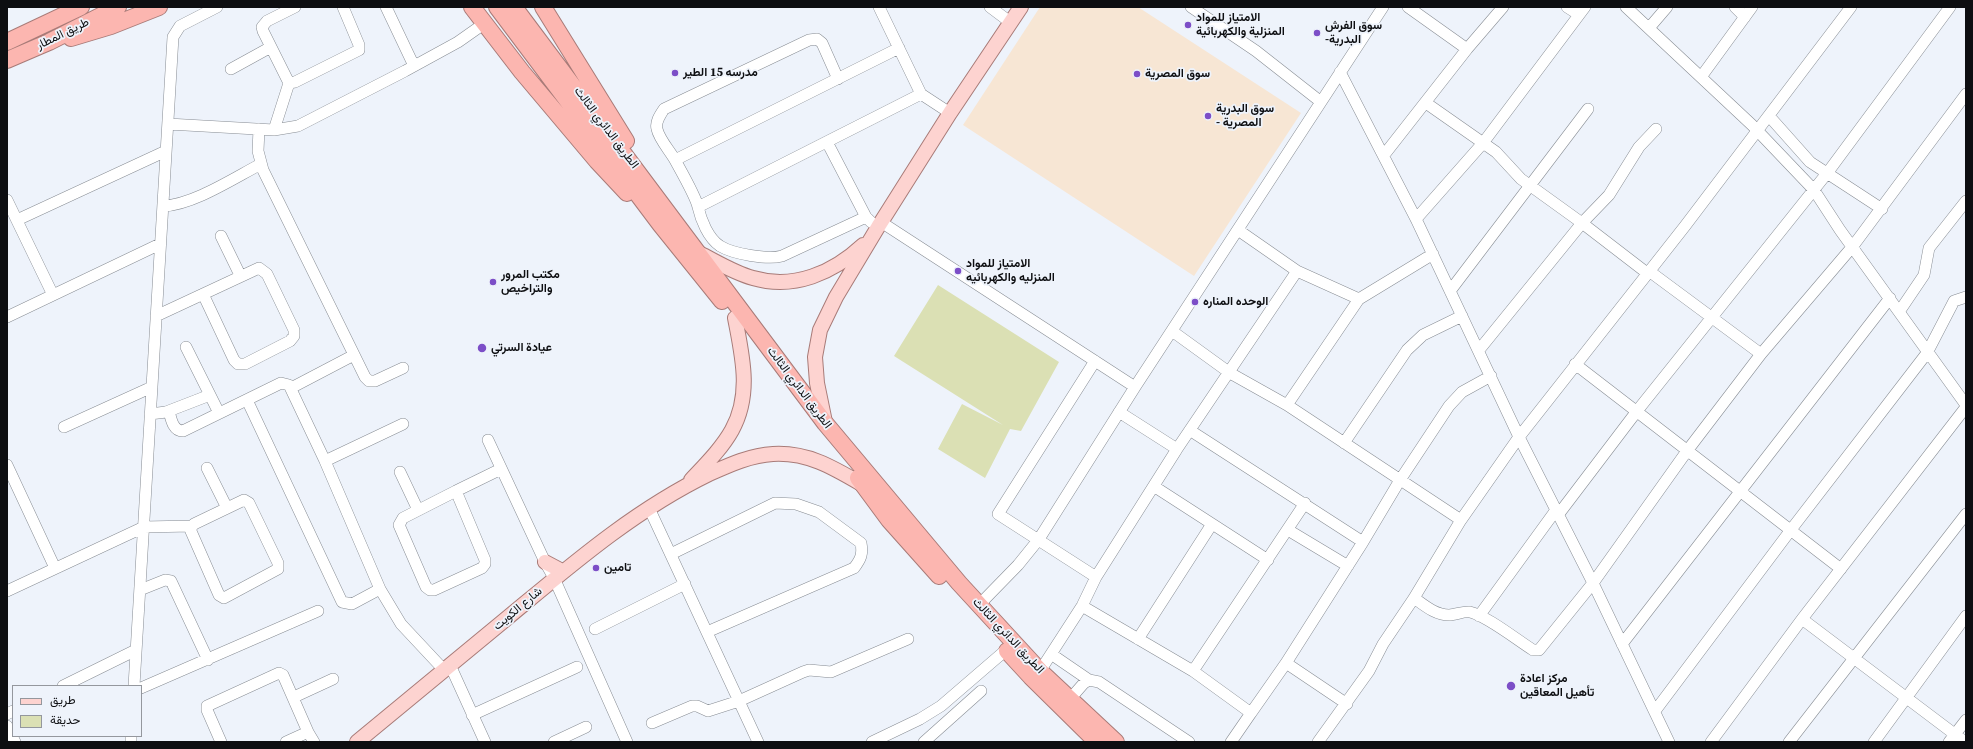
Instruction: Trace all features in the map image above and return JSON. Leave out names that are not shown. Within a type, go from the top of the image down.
[{"type":"highway","points":[[26,33],[57,7]]},
{"type":"highway","name":"طريق المطار","points":[[8,38],[26,33],[81,7]]},
{"type":"highway","name":"طريق المطار","points":[[7,60],[49,42],[118,7]]},
{"type":"highway","points":[[49,42],[86,35],[159,7]]},
{"type":"highway","points":[[472,7],[522,72],[601,165],[630,197],[660,224]]},
{"type":"highway","name":"الطريق الدائري الثالث","points":[[497,7],[660,224],[735,318],[889,520],[1031,677],[1097,742]]},
{"type":"highway","name":"الطريق الدائري الثالث","points":[[514,7],[663,204],[825,423],[959,584],[1040,671],[1116,742]]},
{"type":"highway","points":[[543,7],[620,130],[663,204]]},
{"type":"main road","points":[[825,423],[817,383],[815,357],[820,330],[836,297],[877,229],[950,113],[1020,7]]},
{"type":"main road","points":[[699,253],[734,271],[753,278],[771,282],[790,282],[803,280],[833,268],[850,256],[877,229]]},
{"type":"main road","name":"شارع الكويت","points":[[686,485],[721,447],[732,430],[740,412],[744,373],[735,318]]},
{"type":"main road","name":"شارع الكويت","points":[[357,742],[558,575],[610,534],[686,485],[741,461],[772,454],[796,454],[834,467],[863,485]]},
{"type":"main road","points":[[545,562],[558,575]]},
{"type":"street","points":[[134,685],[174,33],[180,26],[217,7]]},
{"type":"street","points":[[274,130],[289,82],[263,31],[264,24],[294,7]]},
{"type":"street","points":[[289,82],[295,82],[359,50],[359,45],[343,7]]},
{"type":"street","points":[[386,7],[414,66]]},
{"type":"street","points":[[879,7],[921,94],[950,113]]},
{"type":"street","points":[[990,7],[1010,22]]},
{"type":"street","points":[[1191,7],[1256,51],[1321,102]]},
{"type":"street","points":[[979,605],[1018,565],[1039,539],[1135,387],[1383,7]]},
{"type":"street","points":[[1384,155],[1467,49],[1503,7]]},
{"type":"street","points":[[1416,219],[1484,143],[1582,11],[1567,7]]},
{"type":"street","points":[[1626,7],[1758,131],[1814,190],[1927,353],[1966,406],[1802,619],[1711,742]]},
{"type":"street","points":[[1649,28],[1667,7]]},
{"type":"street","points":[[1735,7],[1744,17]]},
{"type":"street","points":[[1701,77],[1752,7]]},
{"type":"street","points":[[1318,742],[1346,704],[1414,598],[1461,520],[1519,437],[1758,131],[1851,7]]},
{"type":"street","points":[[1479,616],[1557,512],[1828,172],[1950,7]]},
{"type":"street","points":[[1414,9],[1467,49]]},
{"type":"street","points":[[168,124],[274,130],[290,128],[306,123],[458,42],[485,23]]},
{"type":"street","points":[[838,79],[822,43],[817,39],[809,40],[664,109],[658,118],[657,128],[675,160],[698,207],[701,219],[720,246],[747,254],[772,259],[782,256],[866,217]]},
{"type":"street","points":[[231,69],[271,47]]},
{"type":"street","points":[[675,160],[899,48]]},
{"type":"street","points":[[1340,72],[1416,219],[1519,437],[1593,583],[1669,742]]},
{"type":"street","points":[[698,207],[921,94]]},
{"type":"street","points":[[1414,598],[1435,612],[1442,614],[1450,615],[1469,612],[1479,616],[1533,650],[1539,650],[1593,583],[1687,451],[1760,354],[1853,246],[1966,94]]},
{"type":"street","points":[[1426,103],[1484,143],[1505,160],[1521,179],[1760,354]]},
{"type":"street","points":[[1450,291],[1588,110]]},
{"type":"street","points":[[1769,116],[1810,162],[1828,172],[1882,209]]},
{"type":"street","points":[[259,129],[258,144],[261,164],[365,377],[369,381],[375,381],[403,368]]},
{"type":"street","points":[[1479,350],[1582,223],[1609,195],[1640,147],[1656,129]]},
{"type":"street","points":[[827,142],[866,217],[877,229],[1095,361],[1135,387]]},
{"type":"street","points":[[17,220],[166,151]]},
{"type":"street","points":[[163,206],[176,205],[190,200],[261,164]]},
{"type":"street","points":[[7,200],[53,295]]},
{"type":"street","points":[[1899,312],[1924,275],[1929,248],[1966,201]]},
{"type":"street","points":[[1238,230],[1297,271],[1358,299]]},
{"type":"street","points":[[221,236],[240,276]]},
{"type":"street","points":[[7,316],[160,244]]},
{"type":"street","points":[[1287,405],[1358,299],[1433,254]]},
{"type":"street","points":[[156,316],[240,276],[259,268],[267,274],[294,330],[294,336],[290,341],[245,364],[238,364],[234,360],[203,294]]},
{"type":"street","points":[[1040,671],[1082,606],[1096,577],[1155,487],[1177,449],[1191,431],[1297,271]]},
{"type":"street","points":[[1655,712],[1790,531],[1927,353],[1954,301],[1966,297]]},
{"type":"street","points":[[1622,644],[1890,298]]},
{"type":"street","points":[[1344,443],[1407,350],[1424,335],[1462,316]]},
{"type":"street","points":[[1172,331],[1230,373],[1287,405],[1461,520]]},
{"type":"street","points":[[186,347],[219,413]]},
{"type":"street","points":[[291,388],[354,355]]},
{"type":"street","points":[[1095,361],[998,514],[1096,577]]},
{"type":"street","points":[[1575,364],[1841,569]]},
{"type":"street","points":[[1231,742],[1286,663],[1363,542],[1400,480],[1456,398],[1462,392],[1490,376]]},
{"type":"street","points":[[169,411],[175,428],[180,431],[284,383],[289,385],[325,461],[380,589],[401,624],[447,668],[485,742]]},
{"type":"street","points":[[64,427],[152,387]]},
{"type":"street","points":[[150,414],[169,411],[210,395]]},
{"type":"street","points":[[246,400],[342,602],[352,604],[380,589]]},
{"type":"street","points":[[1119,412],[1177,449]]},
{"type":"street","points":[[325,461],[403,424]]},
{"type":"street","points":[[1191,431],[1305,503],[1363,542]]},
{"type":"street","points":[[488,440],[545,562]]},
{"type":"street","points":[[7,465],[55,568]]},
{"type":"street","points":[[207,468],[227,508]]},
{"type":"street","points":[[456,491],[485,560],[485,564],[482,568],[434,590],[430,590],[426,587],[399,525],[403,518],[456,491],[501,469]]},
{"type":"street","points":[[400,472],[418,510]]},
{"type":"street","points":[[1155,487],[1268,560]]},
{"type":"street","points":[[7,591],[144,527],[191,526],[244,500],[249,503],[278,563],[278,569],[276,572],[227,598],[221,597],[190,533],[191,526]]},
{"type":"street","points":[[671,554],[775,503],[796,504],[819,512],[861,543],[863,551],[861,559],[854,568],[707,632]]},
{"type":"street","points":[[1193,671],[1305,503]]},
{"type":"street","points":[[649,508],[686,584],[758,742]]},
{"type":"street","points":[[1789,742],[1966,514]]},
{"type":"street","points":[[1138,639],[1212,524]]},
{"type":"street","points":[[1288,530],[1348,566]]},
{"type":"street","points":[[558,575],[627,742]]},
{"type":"street","points":[[140,590],[165,580],[171,581],[208,660]]},
{"type":"street","points":[[595,629],[686,584]]},
{"type":"street","points":[[1082,606],[1193,671],[1251,714]]},
{"type":"street","points":[[142,688],[318,612]]},
{"type":"street","points":[[1874,742],[1907,699],[1966,616]]},
{"type":"street","points":[[1802,619],[1907,699],[1952,738],[1965,742]]},
{"type":"street","points":[[652,723],[688,707],[697,706],[708,711],[739,701],[809,670],[831,672],[908,639]]},
{"type":"street","points":[[65,685],[136,650]]},
{"type":"street","points":[[872,742],[884,739],[920,720],[941,706],[1006,650]]},
{"type":"street","points":[[1051,654],[1089,680],[1099,682],[1189,742]]},
{"type":"street","points":[[1286,663],[1346,704]]},
{"type":"street","points":[[472,715],[577,667]]},
{"type":"street","points":[[221,742],[207,710],[207,706],[279,673],[282,675],[294,697],[308,732],[314,742]]},
{"type":"street","points":[[294,697],[333,679]]},
{"type":"street","points":[[1070,699],[1084,683],[1089,680]]},
{"type":"street","points":[[924,742],[981,691]]},
{"type":"street","points":[[1952,738],[1966,720]]},
{"type":"street","points":[[7,726],[12,736]]},
{"type":"street","points":[[554,742],[586,727]]},
{"type":"street","points":[[286,742],[308,732]]},
{"type":"shaded area","name":"سوق البدرية - المصرية","points":[[1040,7],[1138,7],[1301,113],[1194,276],[963,125]]},
{"type":"green space","points":[[938,285],[1059,362],[1021,431],[1010,429],[985,478],[938,449],[962,404],[1003,425],[894,356]]},
{"type":"place","name":"الامتياز للمواد المنزلية والكهربائية","points":[[1188,25]]},
{"type":"place","name":"سوق الفرش -البدرية","points":[[1317,33]]},
{"type":"place","name":"مدرسه 15 الطير","points":[[675,73]]},
{"type":"place","name":"سوق المصرية","points":[[1137,74]]},
{"type":"place","name":"سوق البدرية - المصرية","points":[[1208,116]]},
{"type":"place","name":"الامتياز للمواد المنزليه والكهربائيه","points":[[958,271]]},
{"type":"place","name":"مكتب المرور والتراخيص","points":[[493,282]]},
{"type":"place","name":"الوحده المناره","points":[[1195,302]]},
{"type":"place","name":"عيادة السرتي","points":[[482,348]]},
{"type":"place","name":"تامين","points":[[596,568]]},
{"type":"place","name":"مركز اعادة تأهيل المعاقين","points":[[1511,686]]}]
